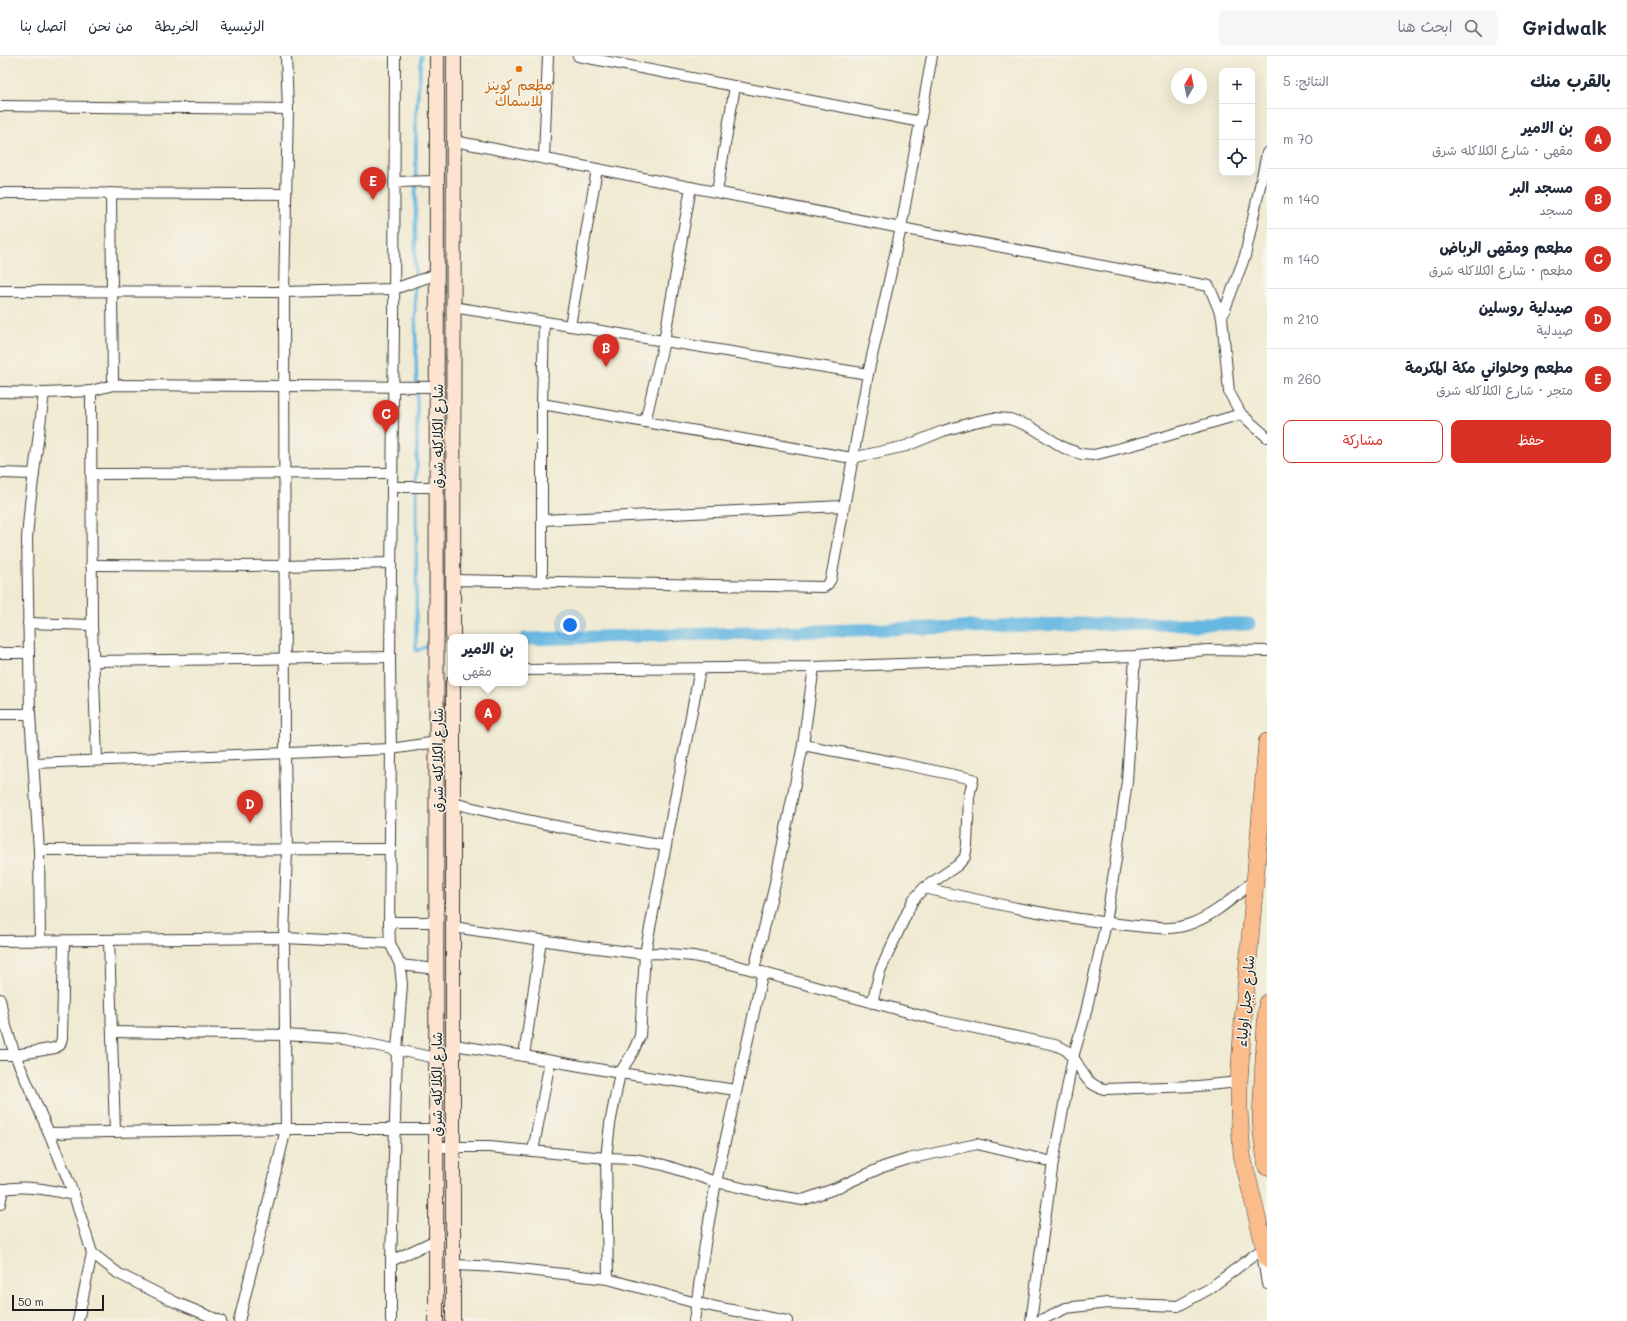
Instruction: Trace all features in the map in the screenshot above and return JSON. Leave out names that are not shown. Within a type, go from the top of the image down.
[{"type":"highway","name":"شارع جبل اولياء","points":[[1264,1254],[1242,1155],[1239,1082],[1267,742]]},
{"type":"highway","name":"شارع جبل اولياء","points":[[1267,1003],[1261,1118],[1267,1167]]},
{"type":"street","points":[[240,1321],[286,1129],[284,938],[287,850],[285,753],[284,292],[288,109],[286,56]]},
{"type":"street","points":[[391,1321],[391,1261],[397,1050],[402,985],[400,965],[390,943],[389,922],[391,748],[390,563],[394,289],[395,56]]},
{"type":"street","name":"شارع الكلاكله شرق","points":[[436,1321],[437,56]]},
{"type":"street","name":"شارع الكلاكله شرق","points":[[453,634],[454,56]]},
{"type":"street","points":[[544,158],[548,56]]},
{"type":"street","points":[[578,56],[920,122]]},
{"type":"street","points":[[453,580],[824,587],[828,584],[831,579],[868,374],[900,228],[932,56]]},
{"type":"street","points":[[717,192],[735,86]]},
{"type":"street","points":[[0,106],[288,109]]},
{"type":"street","points":[[454,141],[900,228],[1209,286],[1222,318],[1229,392],[1241,414],[1267,437]]},
{"type":"street","points":[[1222,318],[1245,256],[1267,153]]},
{"type":"street","points":[[570,326],[597,169]]},
{"type":"street","points":[[394,182],[437,182]]},
{"type":"street","points":[[645,422],[664,341],[691,187]]},
{"type":"street","points":[[0,193],[286,194]]},
{"type":"street","points":[[111,193],[113,385]]},
{"type":"street","points":[[0,291],[284,292],[394,289],[437,274]]},
{"type":"street","points":[[453,307],[868,374]]},
{"type":"street","points":[[542,581],[542,404],[544,322]]},
{"type":"street","points":[[0,392],[44,393],[91,391],[113,385],[437,387]]},
{"type":"street","points":[[91,391],[91,565],[96,760]]},
{"type":"street","points":[[40,941],[39,850],[30,714],[27,538],[44,393]]},
{"type":"street","points":[[542,404],[852,458],[906,446],[943,431],[994,418],[1010,419],[1031,427],[1064,448],[1082,454],[1094,455],[1241,414]]},
{"type":"street","points":[[0,473],[34,474]]},
{"type":"street","points":[[91,474],[392,473]]},
{"type":"street","points":[[392,487],[437,487]]},
{"type":"street","points":[[542,520],[843,506]]},
{"type":"street","points":[[91,565],[284,566],[390,563]]},
{"type":"street","points":[[28,623],[92,625]]},
{"type":"street","points":[[528,670],[814,667],[1135,656],[1208,650],[1267,651]]},
{"type":"street","points":[[0,653],[29,653]]},
{"type":"street","points":[[1031,1321],[1053,1162],[1073,1057],[1085,1016],[1106,923],[1127,781],[1135,656]]},
{"type":"street","points":[[93,661],[390,657]]},
{"type":"street","points":[[694,1321],[716,1182],[736,1090],[803,745],[814,667]]},
{"type":"street","points":[[608,1279],[606,1158],[610,1124],[620,1073],[633,1052],[640,1036],[645,954],[700,669]]},
{"type":"street","name":"شارع الكلاكله شرق","points":[[453,686],[453,1321]]},
{"type":"street","points":[[0,714],[30,714]]},
{"type":"street","points":[[34,764],[96,760],[391,748],[436,742]]},
{"type":"street","points":[[803,745],[973,779],[969,796],[967,845],[965,857],[958,865],[924,888],[913,900],[880,971],[872,1003]]},
{"type":"street","points":[[453,803],[562,828],[666,846]]},
{"type":"street","points":[[39,850],[390,849]]},
{"type":"street","points":[[924,888],[1027,911],[1106,923],[1165,928],[1188,925],[1210,914],[1256,880]]},
{"type":"street","points":[[389,922],[436,922]]},
{"type":"street","points":[[454,927],[645,954],[657,953],[693,956],[759,971],[937,1020],[1055,1045],[1066,1050],[1073,1057],[1089,1082],[1096,1087],[1104,1089],[1198,1086],[1239,1082]]},
{"type":"street","points":[[0,941],[284,938],[390,943]]},
{"type":"street","points":[[109,940],[115,1132]]},
{"type":"street","points":[[524,1056],[541,940]]},
{"type":"street","points":[[0,1055],[15,1055],[55,1048],[60,1045],[62,1038],[64,941]]},
{"type":"street","points":[[400,965],[436,969]]},
{"type":"street","points":[[0,999],[4,1020],[15,1055],[74,1195],[92,1253],[78,1321]]},
{"type":"street","points":[[112,1032],[285,1035],[345,1039],[436,1058]]},
{"type":"street","points":[[454,1045],[620,1073],[736,1090]]},
{"type":"street","points":[[533,1151],[550,1061]]},
{"type":"street","points":[[49,1133],[286,1129],[436,1129]]},
{"type":"street","points":[[436,1147],[489,1147],[606,1158],[634,1159],[664,1165],[716,1182],[803,1200],[908,1159],[977,1144],[1053,1162]]},
{"type":"street","points":[[0,1204],[2,1189],[24,1187],[49,1189],[74,1195]]},
{"type":"street","points":[[391,1261],[436,1240]]},
{"type":"street","points":[[92,1253],[119,1274],[175,1302],[221,1321]]},
{"type":"street","points":[[1039,1321],[1066,1308],[1100,1304],[1178,1306],[1209,1289],[1264,1254],[1267,1284]]},
{"type":"street","points":[[454,1265],[500,1267],[608,1279],[696,1303],[787,1321]]},
{"type":"waterway","points":[[421,56],[416,116],[416,651],[430,645]]},
{"type":"waterway","points":[[528,639],[1073,624],[1249,624]]},
{"type":"place","name":"مطعم كوينز للاسماك","points":[[519,69]]},
{"type":"place","name":"مطعم وحلواني مكة المكرمة","points":[[373,200]]},
{"type":"place","name":"مسجد البر","points":[[606,367]]},
{"type":"place","name":"مطعم ومقهى الرباض","points":[[386,433]]},
{"type":"place","name":"بن الامير","points":[[488,732]]},
{"type":"place","name":"صيدلية روسلين","points":[[250,823]]}]
